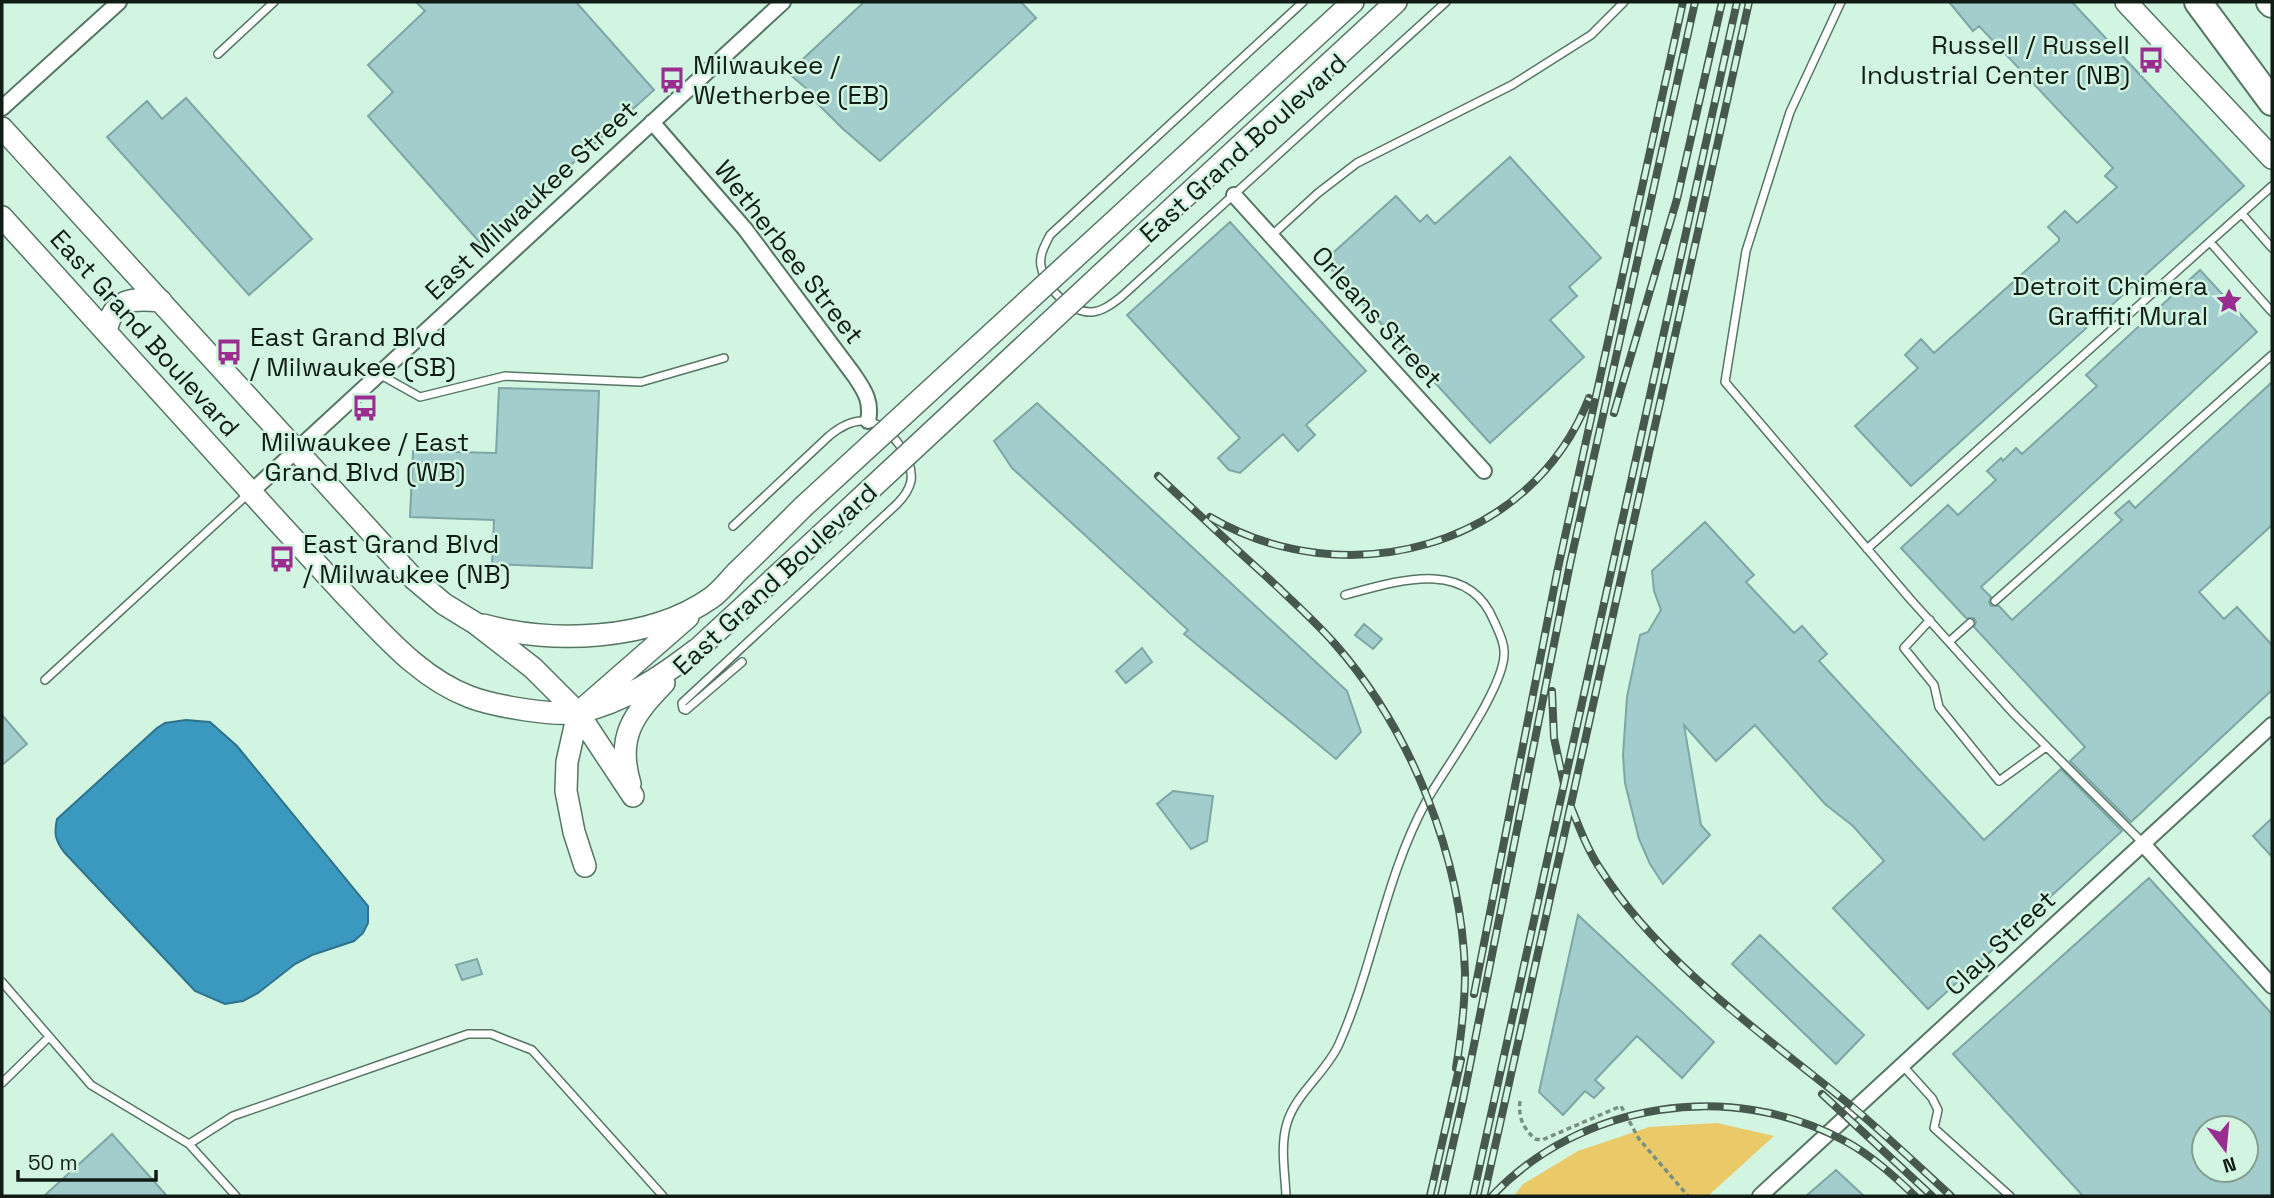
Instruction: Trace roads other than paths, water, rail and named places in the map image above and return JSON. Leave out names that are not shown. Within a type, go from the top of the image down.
[{"type":"highway","points":[[2198,2],[2272,102]]},
{"type":"main road","name":"East Grand Boulevard","points":[[2,128],[413,578],[444,604],[475,623],[526,635],[573,637],[650,626],[670,619],[711,597],[803,507],[1353,2]]},
{"type":"main road","name":"East Grand Boulevard","points":[[696,650],[1396,2]]},
{"type":"main road","points":[[2126,2],[2272,158]]},
{"type":"main road","name":"East Grand Boulevard","points":[[2,217],[303,549],[423,673],[470,697],[511,708],[578,713]]},
{"type":"main road","points":[[106,332],[108,318],[116,307],[126,301],[161,301]]},
{"type":"main road","points":[[585,866],[574,832],[566,790],[568,762],[578,713],[711,597]]},
{"type":"main road","points":[[475,623],[533,668],[578,713],[633,796],[624,763],[624,746],[630,727],[640,708],[696,650]]},
{"type":"main road","points":[[578,713],[637,690],[659,678],[696,650]]},
{"type":"street","name":"East Milwaukee Street","points":[[251,492],[783,2]]},
{"type":"street","points":[[2,108],[110,5]]},
{"type":"street","name":"Wetherbee Street","points":[[652,122],[745,229],[854,375],[867,395],[870,411],[868,421]]},
{"type":"street","name":"Orleans Street","points":[[1234,195],[1484,471]]},
{"type":"street","name":"Clay Street","points":[[1760,1196],[2272,725]]},
{"type":"street","points":[[2143,844],[2272,986]]},
{"type":"lane","points":[[218,54],[274,2]]},
{"type":"lane","name":"East Grand Boulevard","points":[[1303,2],[1056,228],[1043,250],[1040,265],[1057,294],[1072,307],[1087,312],[1101,310],[1121,297],[1446,2]]},
{"type":"lane","points":[[1271,236],[1318,193],[1357,163],[1512,85],[1591,35],[1624,2]]},
{"type":"lane","points":[[1841,2],[1790,112],[1746,251],[1725,382],[1930,620],[2046,747],[2143,844]]},
{"type":"lane","points":[[1867,549],[2272,186]]},
{"type":"lane","points":[[2242,214],[2272,248]]},
{"type":"lane","points":[[2210,242],[2272,312]]},
{"type":"lane","points":[[1995,601],[2272,355]]},
{"type":"lane","points":[[379,373],[420,397],[505,376],[641,382],[724,358]]},
{"type":"lane","points":[[733,526],[837,429],[854,422],[868,421]]},
{"type":"lane","name":"East Grand Boulevard","points":[[742,662],[686,710],[683,709],[682,703],[903,497],[911,481],[908,461],[888,433],[868,421]]},
{"type":"lane","points":[[45,680],[251,492]]},
{"type":"lane","points":[[1286,1196],[1283,1144],[1291,1112],[1338,1048],[1356,1003],[1400,864],[1420,814],[1471,730],[1499,677],[1504,650],[1485,603],[1472,590],[1456,582],[1437,578],[1388,583],[1345,595]]},
{"type":"lane","points":[[1930,620],[1904,648],[1934,685],[1939,707],[1999,781],[2046,747]]},
{"type":"lane","points":[[1950,641],[1970,623]]},
{"type":"lane","points":[[2,982],[91,1085],[189,1144],[236,1196]]},
{"type":"lane","points":[[189,1144],[233,1116],[468,1034],[491,1034],[532,1050],[663,1196]]},
{"type":"lane","points":[[2,1083],[49,1037]]},
{"type":"lane","points":[[1903,1066],[1933,1098],[1938,1110],[1934,1128],[2010,1196]]},
{"type":"water","points":[[186,720],[210,722],[237,746],[368,906],[368,923],[363,933],[354,941],[312,955],[295,964],[258,993],[243,1001],[225,1004],[195,991],[64,852],[56,836],[57,819],[157,728],[165,723]]},
{"type":"railway","points":[[1474,994],[1558,568],[1683,2]]},
{"type":"railway","points":[[1441,1196],[1463,1100],[1570,564],[1695,2]]},
{"type":"railway","points":[[1614,413],[1677,199],[1722,2]]},
{"type":"railway","points":[[1473,1196],[1737,2]]},
{"type":"railway","points":[[1484,1196],[1749,2]]},
{"type":"railway","points":[[1210,517],[1263,541],[1318,553],[1374,554],[1428,544],[1479,523],[1524,491],[1561,450],[1589,398]]},
{"type":"railway","points":[[1158,476],[1319,626],[1362,678],[1409,756],[1443,841],[1462,929],[1465,985],[1456,1068]]},
{"type":"railway","points":[[1552,691],[1554,738],[1564,784]]},
{"type":"railway","points":[[1571,807],[1596,863],[1625,903],[1681,965],[1746,1022],[1858,1111],[1951,1196]]},
{"type":"railway","points":[[1430,1196],[1461,1060]]},
{"type":"railway","points":[[1822,1094],[1932,1196]]},
{"type":"railway","points":[[1492,1196],[1528,1164],[1569,1139],[1613,1121],[1659,1110],[1707,1106],[1754,1110],[1801,1122],[1845,1141],[1882,1166],[1915,1196]]},
{"type":"place","name":"Russell / Russell Industrial Center (NB)","points":[[2151,60]]},
{"type":"place","name":"Milwaukee / Wetherbee (EB)","points":[[672,80]]},
{"type":"place","name":"Detroit Chimera Graffiti Mural","points":[[2229,301]]},
{"type":"place","name":"East Grand Blvd / Milwaukee (SB)","points":[[229,352]]},
{"type":"place","name":"Milwaukee / East Grand Blvd (WB)","points":[[365,408]]},
{"type":"place","name":"East Grand Blvd / Milwaukee (NB)","points":[[282,559]]}]
